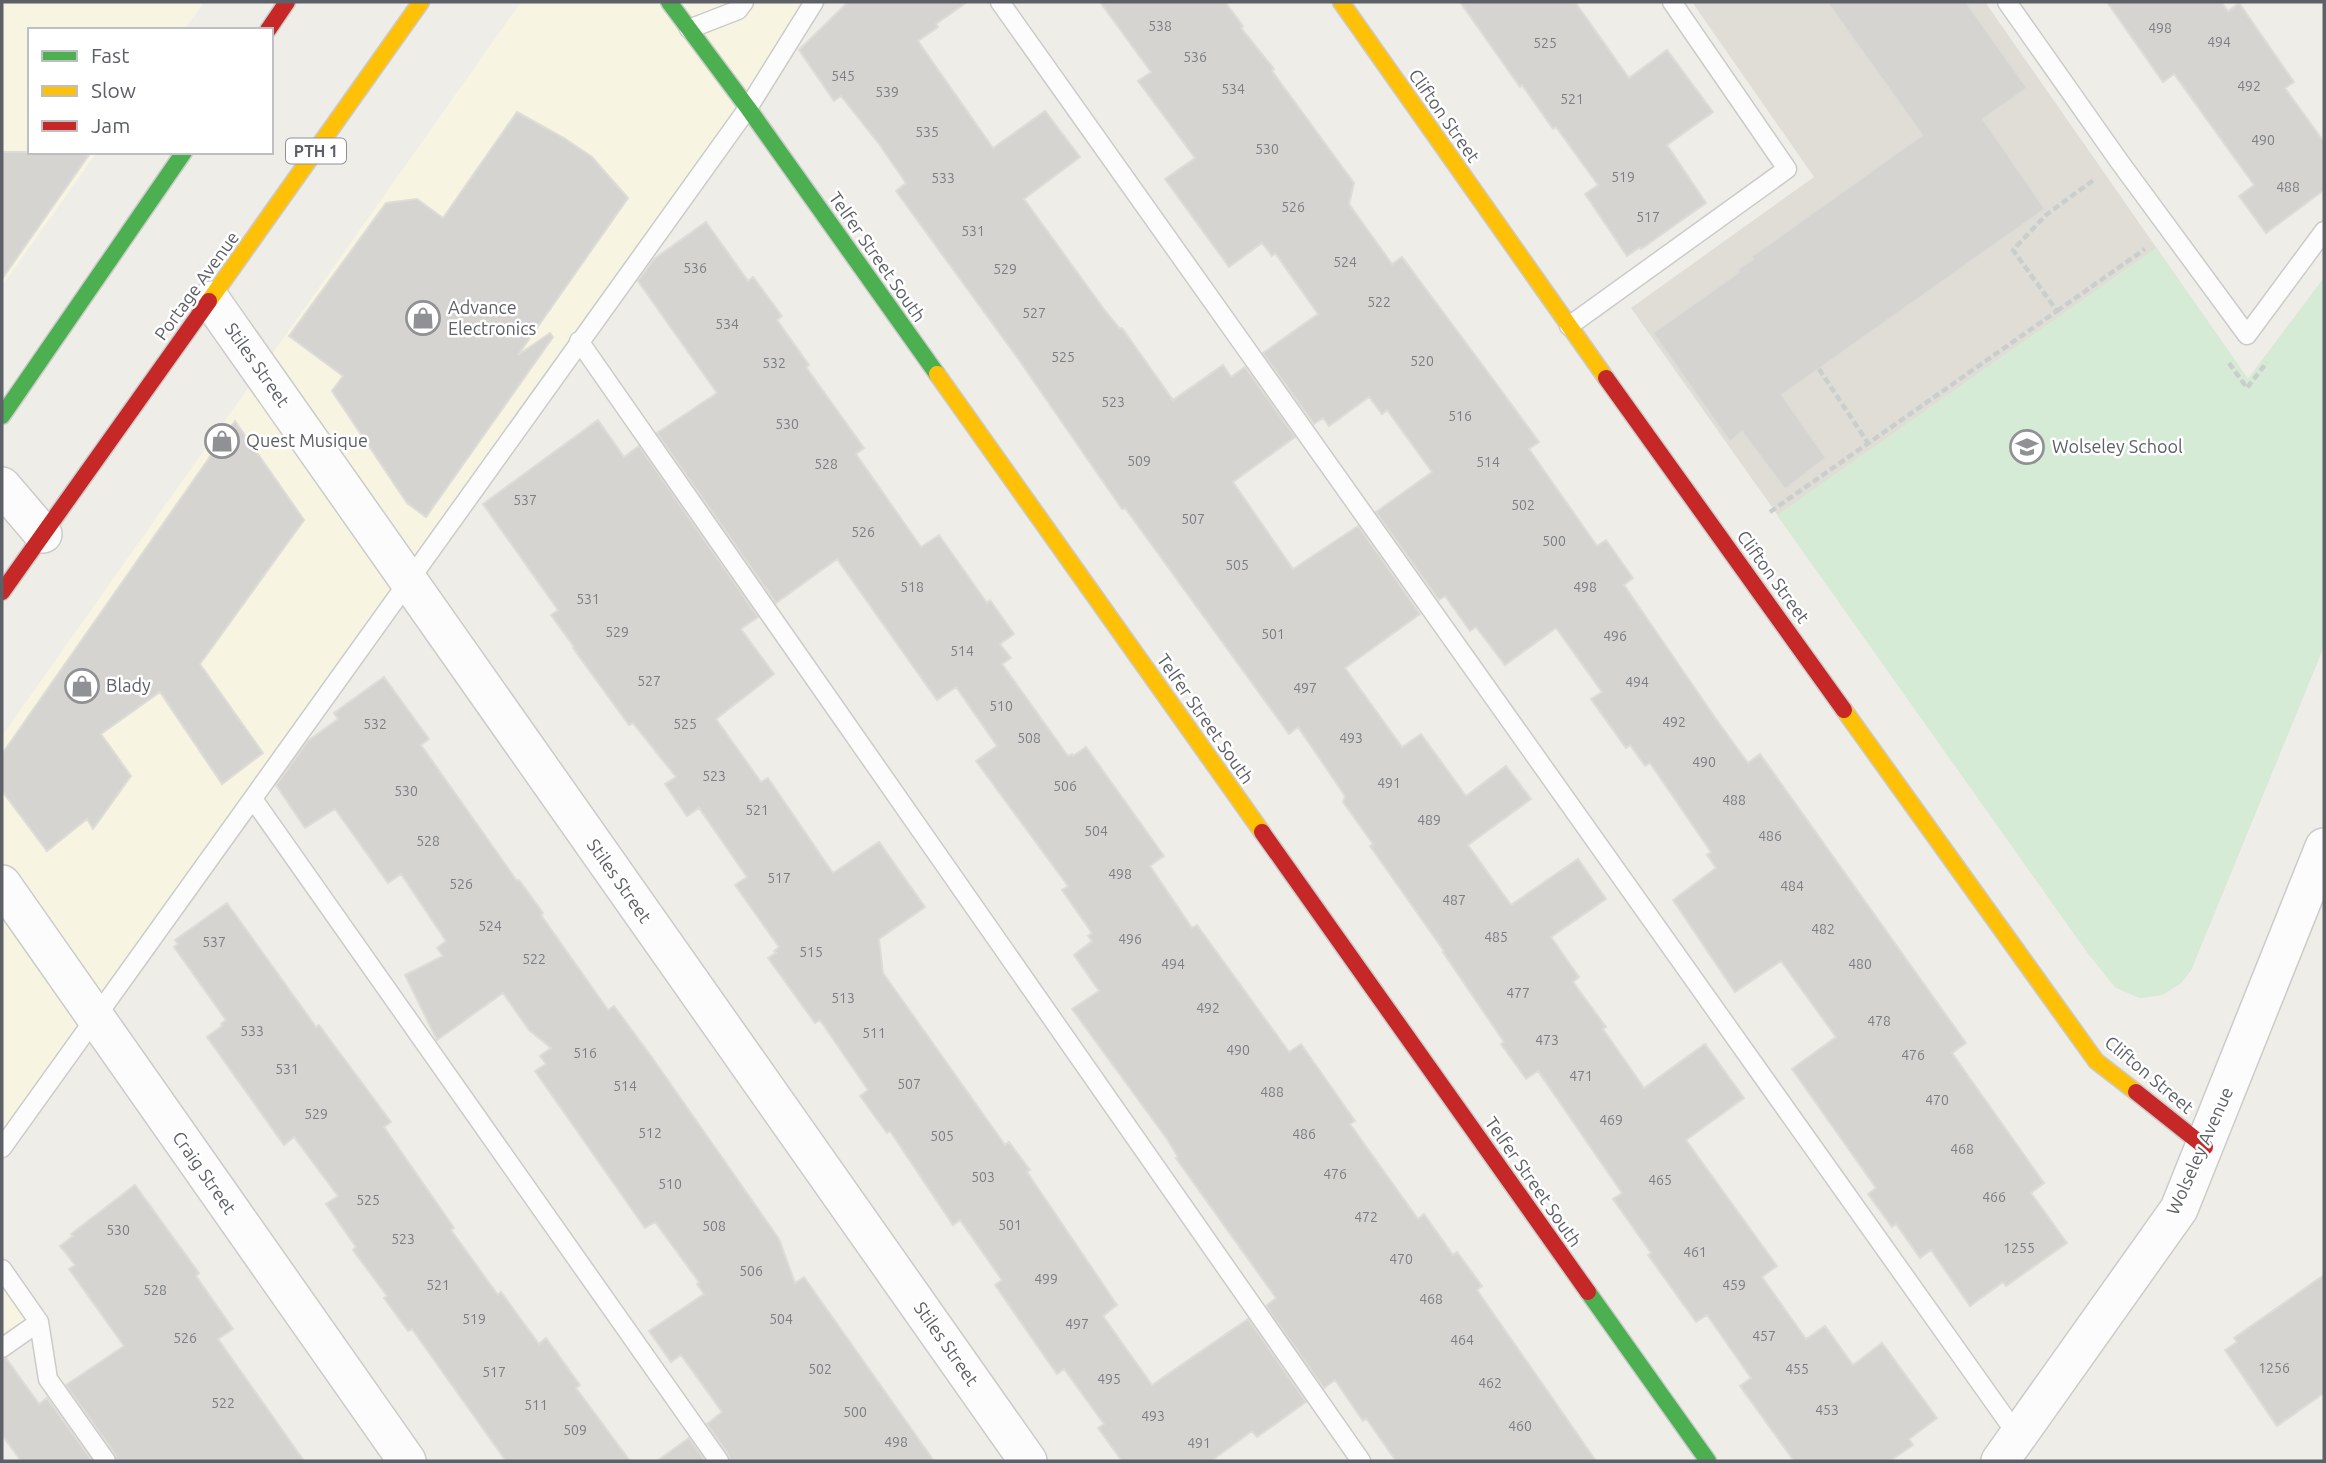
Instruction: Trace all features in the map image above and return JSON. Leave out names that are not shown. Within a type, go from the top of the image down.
[{"type":"main road","points":[[269,28],[287,2]]},
{"type":"main road","name":"Portage Avenue","points":[[2,592],[421,2]]},
{"type":"main road","name":"Telfer Street South","points":[[669,2],[748,108],[1708,1461]]},
{"type":"main road","name":"Clifton Street","points":[[1340,2],[2096,1061],[2205,1147]]},
{"type":"main road","points":[[2,416],[183,154]]},
{"type":"street","name":"Stiles Street","points":[[211,300],[1028,1461]]},
{"type":"street","points":[[2,486],[43,534]]},
{"type":"street","name":"Wolseley Avenue","points":[[2009,1449],[2179,1209],[2324,847]]},
{"type":"street","name":"Craig Street","points":[[2,884],[407,1461]]},
{"type":"lane","points":[[689,29],[738,10],[744,2]]},
{"type":"lane","points":[[2,1148],[748,108],[814,2]]},
{"type":"lane","points":[[1000,2],[2009,1449]]},
{"type":"lane","points":[[1569,326],[1787,169],[1672,2]]},
{"type":"lane","points":[[2007,2],[2119,161],[2248,335],[2324,231]]},
{"type":"lane","points":[[579,341],[1361,1461]]},
{"type":"lane","points":[[253,799],[719,1461]]},
{"type":"lane","points":[[2,1269],[39,1322],[48,1380],[106,1461]]},
{"type":"lane","points":[[2,1349],[39,1322]]},
{"type":"path","points":[[1770,512],[2057,311],[2013,250],[2046,215],[2119,161]]},
{"type":"path","points":[[1819,369],[1868,443]]},
{"type":"shaded area","points":[[2,2],[204,2],[185,28],[28,28],[28,154],[96,154],[2,286]]},
{"type":"shaded area","points":[[521,2],[807,2],[740,109],[2,1145],[2,736]]},
{"type":"shaded area","name":"Wolseley School","points":[[1692,2],[1985,2],[2248,379],[2324,278],[2324,646],[2191,970],[2181,983],[2162,995],[2140,998],[2115,987],[2087,952],[1631,308],[1814,177]]},
{"type":"shaded area","points":[[2,1274],[35,1321],[2,1345]]},
{"type":"green space","name":"Wolseley School","points":[[2156,248],[2248,379],[2324,278],[2324,646],[2191,970],[2181,983],[2162,995],[2140,998],[2115,987],[2087,952],[1777,515]]},
{"type":"building","points":[[848,2],[967,2],[918,41],[993,148],[1045,111],[1080,157],[1024,199],[1173,400],[1223,365],[1231,377],[1245,367],[1295,437],[1233,482],[1293,569],[1358,526],[1420,614],[1345,668],[1402,747],[1421,734],[1466,796],[1506,766],[1531,799],[1468,845],[1511,905],[1578,859],[1606,899],[1551,937],[1579,977],[1573,982],[1606,1027],[1603,1029],[1644,1088],[1705,1044],[1744,1098],[1686,1140],[1777,1266],[1762,1277],[1806,1339],[1825,1326],[1853,1365],[1882,1343],[1937,1418],[1909,1439],[1913,1445],[1890,1461],[1794,1461],[1740,1386],[1751,1378],[1707,1315],[1696,1322],[1648,1255],[1651,1253],[1613,1199],[1622,1193],[1538,1071],[1526,1079],[1501,1044],[1504,1042],[1370,846],[1373,844],[1343,802],[1345,796],[1298,727],[1289,734],[1125,508],[1122,509],[1019,360],[896,191],[906,183],[879,144],[841,96],[834,101],[799,50]]},
{"type":"building","points":[[1100,2],[1225,2],[1354,183],[1349,204],[1392,264],[1402,257],[1498,386],[1539,442],[1529,449],[1597,546],[1606,540],[1633,578],[1624,585],[1716,719],[1748,763],[1760,754],[1966,1043],[1952,1053],[2044,1183],[2031,1193],[2067,1243],[2006,1286],[2003,1282],[1970,1306],[1931,1250],[1920,1258],[1896,1224],[1892,1227],[1868,1194],[1876,1188],[1792,1069],[1836,1037],[1781,961],[1735,992],[1673,900],[1716,868],[1707,855],[1711,852],[1650,763],[1645,766],[1630,745],[1626,748],[1591,699],[1602,692],[1556,628],[1505,665],[1476,627],[1470,631],[1445,596],[1439,600],[1376,512],[1432,472],[1387,410],[1382,414],[1369,397],[1329,426],[1323,418],[1314,424],[1263,353],[1318,314],[1275,253],[1272,256],[1262,243],[1229,267],[1165,179],[1195,158],[1138,81],[1151,72]]},
{"type":"building","points":[[1460,2],[1575,2],[1629,78],[1667,50],[1713,112],[1667,145],[1706,203],[1627,256],[1585,194],[1598,185],[1556,127],[1553,129],[1522,85],[1520,87]]},
{"type":"building","points":[[1827,2],[1966,2],[2027,88],[1983,119],[2045,209],[1782,395],[1826,458],[1785,489],[1742,432],[1730,442],[1653,333],[1739,272],[1737,270],[1753,259],[1751,257],[1922,135]]},
{"type":"building","points":[[2107,2],[2221,2],[2228,11],[2239,3],[2294,82],[2285,88],[2324,142],[2324,190],[2266,233],[2239,196],[2254,185],[2174,74],[2163,82]]},
{"type":"building","name":"Advance Electronics","points":[[517,112],[592,157],[628,198],[518,355],[550,333],[553,337],[426,517],[407,503],[332,391],[343,376],[289,336],[386,203],[417,199],[443,218]]},
{"type":"building","points":[[2,152],[90,154],[2,279]]},
{"type":"building","points":[[706,222],[748,281],[753,277],[782,316],[777,320],[809,365],[806,367],[864,448],[856,454],[921,547],[939,535],[987,603],[990,600],[1014,634],[1000,644],[1011,658],[1002,664],[1068,756],[1073,756],[1086,747],[1164,856],[1150,866],[1192,928],[1197,925],[1289,1052],[1301,1044],[1355,1121],[1350,1124],[1418,1219],[1424,1214],[1453,1255],[1457,1252],[1482,1286],[1477,1290],[1596,1461],[1396,1461],[1366,1418],[1363,1421],[1335,1380],[1324,1388],[1266,1306],[1276,1298],[1176,1158],[1178,1157],[1167,1139],[1072,1009],[1099,991],[1074,955],[1092,941],[1088,936],[1092,933],[1062,890],[1068,886],[976,761],[997,746],[956,687],[937,700],[837,559],[776,603],[657,433],[717,393],[638,281],[654,259]]},
{"type":"building","points":[[598,420],[624,457],[639,446],[758,617],[741,629],[774,674],[716,719],[761,782],[768,778],[833,873],[879,842],[925,907],[879,939],[883,973],[1005,1145],[1009,1142],[1030,1170],[1027,1172],[1117,1305],[1103,1316],[1152,1385],[1248,1319],[1306,1402],[1257,1437],[1252,1431],[1211,1461],[1122,1461],[1098,1428],[1104,1424],[1064,1369],[1057,1374],[995,1285],[1002,1280],[960,1220],[953,1225],[890,1131],[887,1133],[860,1096],[868,1090],[820,1020],[815,1023],[768,958],[776,953],[774,951],[779,947],[735,885],[747,877],[699,808],[687,816],[665,784],[676,777],[633,723],[629,725],[573,648],[551,615],[558,610],[483,504]]},
{"type":"building","points":[[235,421],[304,520],[200,664],[263,753],[222,784],[160,692],[101,734],[131,776],[93,829],[87,819],[47,851],[2,791],[2,754]]},
{"type":"building","points":[[384,677],[429,739],[421,745],[517,881],[519,880],[543,913],[541,915],[608,1010],[614,1006],[779,1239],[795,1283],[804,1277],[934,1461],[730,1461],[707,1424],[722,1412],[681,1355],[671,1362],[649,1331],[704,1294],[697,1284],[699,1282],[655,1222],[645,1228],[535,1071],[546,1064],[540,1056],[551,1048],[529,1030],[503,993],[437,1040],[405,975],[443,956],[437,948],[446,941],[401,874],[388,883],[335,809],[305,828],[276,785],[308,741],[338,719],[334,713]]},
{"type":"building","points":[[227,903],[316,1027],[319,1025],[391,1122],[384,1127],[454,1228],[451,1230],[498,1295],[501,1292],[539,1344],[546,1338],[580,1385],[576,1388],[630,1461],[506,1461],[412,1329],[408,1331],[384,1298],[387,1296],[353,1250],[356,1247],[326,1204],[338,1196],[294,1137],[284,1145],[207,1037],[226,1020],[174,947],[178,944],[175,940]]},
{"type":"building","points":[[135,1185],[199,1273],[196,1276],[233,1329],[218,1339],[304,1461],[117,1461],[115,1454],[66,1385],[124,1346],[69,1269],[75,1265],[60,1246],[73,1236],[71,1234]]},
{"type":"building","points":[[2324,1275],[2324,1393],[2277,1426],[2225,1350],[2237,1342],[2234,1338]]},
{"type":"building","points":[[6,1358],[39,1404],[47,1398],[92,1461],[21,1461],[2,1435],[2,1359]]},
{"type":"building","points":[[689,1438],[705,1461],[657,1461]]},
{"type":"traffic: fast","points":[[669,2],[748,108],[937,374]]},
{"type":"traffic: fast","points":[[2,416],[183,154]]},
{"type":"traffic: fast","points":[[1588,1292],[1708,1461]]},
{"type":"traffic: slow","points":[[209,301],[421,2]]},
{"type":"traffic: slow","points":[[1341,2],[1606,378]]},
{"type":"traffic: slow","points":[[937,374],[1262,832]]},
{"type":"traffic: slow","points":[[1844,710],[2096,1061],[2136,1092]]},
{"type":"traffic: jam","points":[[269,28],[287,2]]},
{"type":"traffic: jam","points":[[2,592],[209,301]]},
{"type":"traffic: jam","points":[[1606,378],[1844,710]]},
{"type":"traffic: jam","points":[[1262,832],[1588,1292]]},
{"type":"traffic: jam","points":[[2136,1092],[2205,1147]]},
{"type":"place","name":"Advance Electronics","points":[[423,318]]},
{"type":"place","name":"Quest Musique","points":[[222,441]]},
{"type":"place","name":"Wolseley School","points":[[2027,447]]},
{"type":"place","name":"Blady","points":[[82,686]]}]
